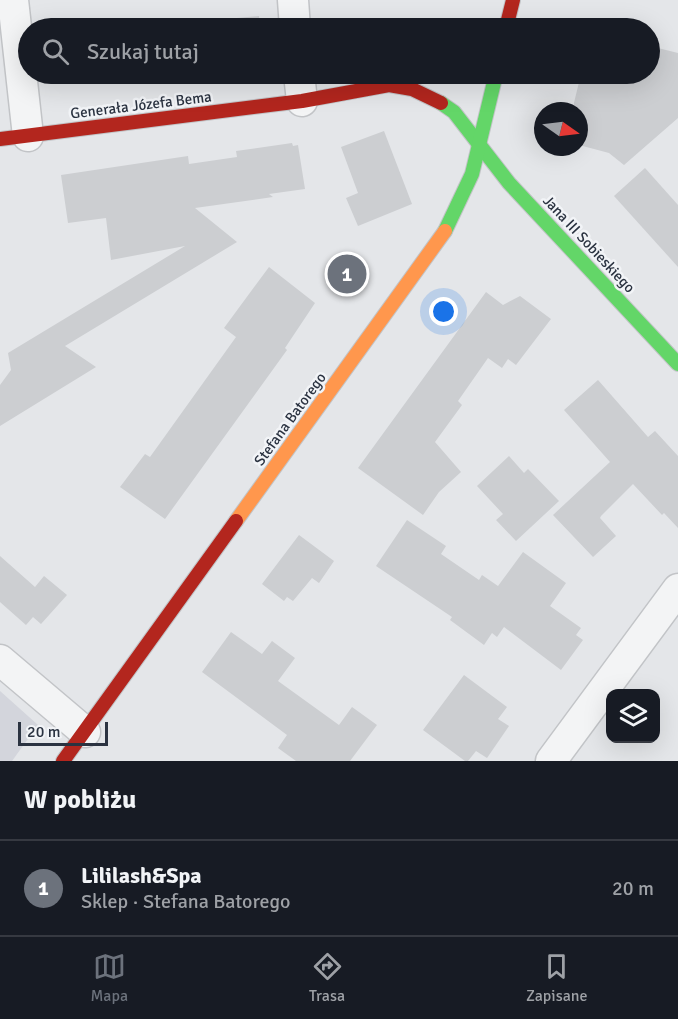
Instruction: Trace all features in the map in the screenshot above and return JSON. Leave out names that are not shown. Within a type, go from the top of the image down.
[{"type":"street","points":[[13,0],[14,137]]},
{"type":"street","points":[[292,0],[294,18]]},
{"type":"street","points":[[508,18],[513,0]]},
{"type":"street","name":"Stefana Batorego","points":[[63,761],[445,231],[461,203],[494,84]]},
{"type":"street","name":"Generała Józefa Bema","points":[[14,137],[301,87],[389,85],[412,89],[435,98],[453,112],[479,143]]},
{"type":"street","name":"Jana III Sobieskiego","points":[[479,143],[509,183],[678,364]]},
{"type":"street","points":[[551,761],[678,589]]},
{"type":"street","points":[[0,660],[85,732]]},
{"type":"shaded area","points":[[0,691],[38,725],[12,761],[0,761]]},
{"type":"building","points":[[660,48],[678,53],[678,118],[624,165],[609,153],[588,147],[588,102],[574,102],[579,84],[660,84]]},
{"type":"building","points":[[384,131],[412,204],[358,226],[346,198],[358,193],[341,147]]},
{"type":"building","points":[[292,143],[293,146],[298,145],[305,189],[269,194],[273,197],[195,208],[237,242],[65,346],[96,367],[0,426],[0,385],[11,370],[8,353],[185,246],[111,260],[106,218],[68,223],[61,175],[188,156],[189,164],[237,157],[236,151]]},
{"type":"building","points":[[645,168],[678,205],[678,267],[614,196]]},
{"type":"building","points":[[269,267],[315,303],[285,348],[287,350],[165,519],[120,487],[145,454],[150,457],[236,337],[224,328]]},
{"type":"building","points":[[486,292],[503,305],[520,296],[551,319],[516,365],[508,359],[502,368],[488,358],[458,401],[462,405],[435,442],[461,472],[439,492],[423,515],[358,468]]},
{"type":"building","points":[[598,380],[648,437],[655,431],[678,456],[678,528],[664,513],[662,515],[633,484],[601,516],[600,518],[616,536],[593,557],[553,515],[610,462],[564,410]]},
{"type":"building","points":[[509,456],[524,473],[528,469],[559,501],[516,541],[496,520],[503,514],[477,486]]},
{"type":"building","points":[[407,520],[446,546],[441,554],[479,580],[482,575],[498,586],[523,552],[566,583],[550,606],[581,628],[576,635],[583,640],[561,670],[504,627],[497,637],[492,633],[484,645],[450,620],[452,617],[376,566]]},
{"type":"building","points":[[299,535],[334,561],[319,583],[312,578],[293,601],[287,597],[284,601],[262,584]]},
{"type":"building","points":[[0,556],[35,587],[44,576],[67,595],[41,624],[33,617],[26,625],[0,602]]},
{"type":"building","points":[[231,632],[262,654],[272,641],[295,658],[278,681],[339,725],[352,707],[377,725],[350,761],[296,761],[278,748],[287,735],[202,672]]},
{"type":"building","points":[[464,675],[507,707],[498,719],[509,726],[487,758],[476,751],[468,761],[465,761],[423,730]]},
{"type":"traffic: fast","points":[[445,231],[472,174],[494,84]]},
{"type":"traffic: fast","points":[[441,103],[454,112],[509,183],[678,364]]},
{"type":"traffic: slow","points":[[236,521],[445,231]]},
{"type":"traffic: jam","points":[[508,18],[513,0]]},
{"type":"traffic: jam","points":[[0,139],[302,101],[389,85],[412,89],[441,103]]},
{"type":"traffic: jam","points":[[63,761],[236,521]]},
{"type":"place","name":"Lililash&Spa","points":[[347,274]]}]
